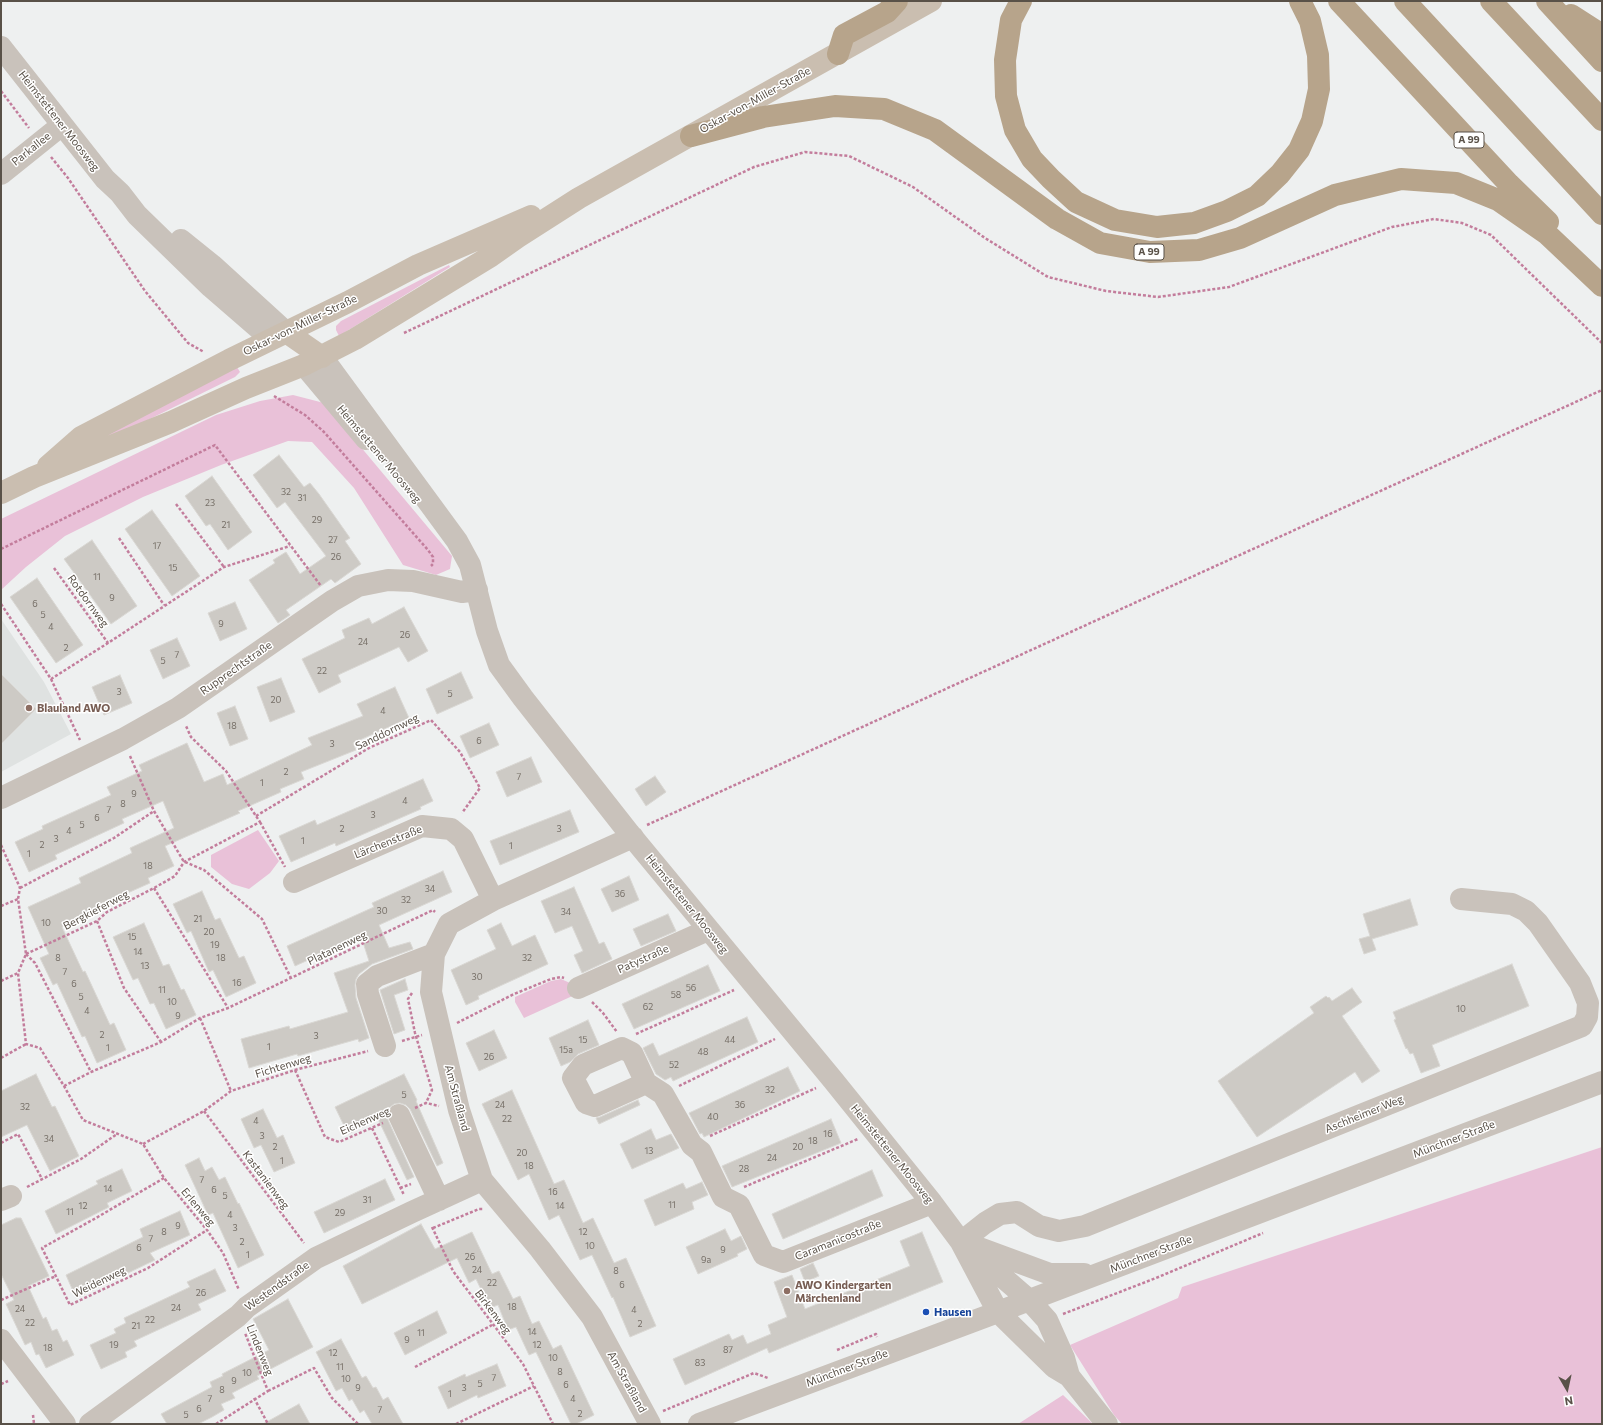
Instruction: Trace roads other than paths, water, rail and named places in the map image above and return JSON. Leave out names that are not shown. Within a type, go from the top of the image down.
[{"type":"highway","points":[[838,54],[844,35],[887,12],[897,1]]},
{"type":"highway","points":[[1021,1],[1011,20],[1005,60],[1006,96],[1015,130],[1032,159],[1076,202],[1115,220],[1157,227],[1194,223],[1227,211],[1257,196],[1280,174],[1299,150],[1312,121],[1319,89],[1318,55],[1310,21],[1300,1]]},
{"type":"highway","name":"A 99","points":[[1339,1],[1509,184],[1602,275]]},
{"type":"highway","points":[[1404,1],[1602,214]]},
{"type":"highway","points":[[1492,1],[1602,120]]},
{"type":"highway","points":[[1547,1],[1602,61]]},
{"type":"highway","points":[[1550,1],[1602,36]]},
{"type":"highway","name":"A 99","points":[[691,136],[763,118],[835,106],[884,110],[935,130],[1057,219],[1100,243],[1150,252],[1199,250],[1240,238],[1335,195],[1401,179],[1456,183],[1498,200],[1547,234],[1602,286]]},
{"type":"main road","name":"Oskar-von-Miller-Straße","points":[[1,493],[34,477],[171,422],[246,388],[313,361],[355,339],[485,260],[518,237],[580,198],[931,1]]},
{"type":"main road","name":"Oskar-von-Miller-Straße","points":[[34,477],[81,437],[278,335],[348,302],[418,265],[545,209],[580,198]]},
{"type":"main road","points":[[278,335],[313,361]]},
{"type":"street","name":"Heimstettener Moosweg","points":[[1,47],[105,179],[120,193],[137,215],[211,287],[278,335]]},
{"type":"street","name":"Parkallee","points":[[1,174],[62,124]]},
{"type":"street","name":"Heimstettener Moosweg","points":[[313,361],[457,541],[470,565],[487,631],[499,665],[523,698],[631,835],[833,1080],[932,1203],[961,1242],[998,1312]]},
{"type":"street","name":"Rupprechtstraße","points":[[1,798],[87,755],[123,739],[178,708],[332,601],[358,586],[388,580],[412,580],[462,592],[477,590]]},
{"type":"street","name":"Lärchenstraße","points":[[294,882],[422,826],[451,828],[463,839],[493,900]]},
{"type":"street","points":[[493,900],[631,835]]},
{"type":"street","name":"Am Straßland","points":[[493,900],[449,924],[434,954],[431,992],[459,1110],[482,1180],[540,1249],[592,1317],[648,1421]]},
{"type":"street","name":"Aschheimer Weg","points":[[961,1242],[985,1223],[1000,1214],[1017,1212],[1039,1226],[1059,1231],[1085,1226],[1582,1026],[1587,1017],[1588,1002],[1580,983],[1538,923],[1526,911],[1512,904],[1461,900]]},
{"type":"street","name":"Patystraße","points":[[578,988],[708,930]]},
{"type":"street","points":[[385,1046],[368,994],[367,984],[377,976],[434,954]]},
{"type":"street","name":"Münchner Straße","points":[[699,1424],[1030,1300],[1602,1082]]},
{"type":"street","name":"Caramanicostraße","points":[[654,1088],[692,1145],[701,1152],[723,1197],[739,1205],[764,1255],[783,1262],[932,1203]]},
{"type":"street","points":[[399,1115],[424,1206]]},
{"type":"street","name":"Westendstraße","points":[[90,1424],[316,1258],[482,1180]]},
{"type":"street","name":"Heimstettener Moosweg","points":[[961,1242],[1030,1300]]},
{"type":"street","points":[[961,1242],[1050,1274],[1097,1274]]},
{"type":"street","points":[[1030,1300],[1047,1320],[1064,1358],[1069,1376]]},
{"type":"street","points":[[998,1312],[1054,1367],[1069,1376],[1107,1424]]},
{"type":"street","points":[[1,1340],[65,1424]]},
{"type":"place","name":"Blauland AWO","points":[[29,708]]},
{"type":"place","name":"AWO Kindergarten Märchenland","points":[[787,1291]]},
{"type":"place","name":"Hausen","points":[[926,1312]]}]
